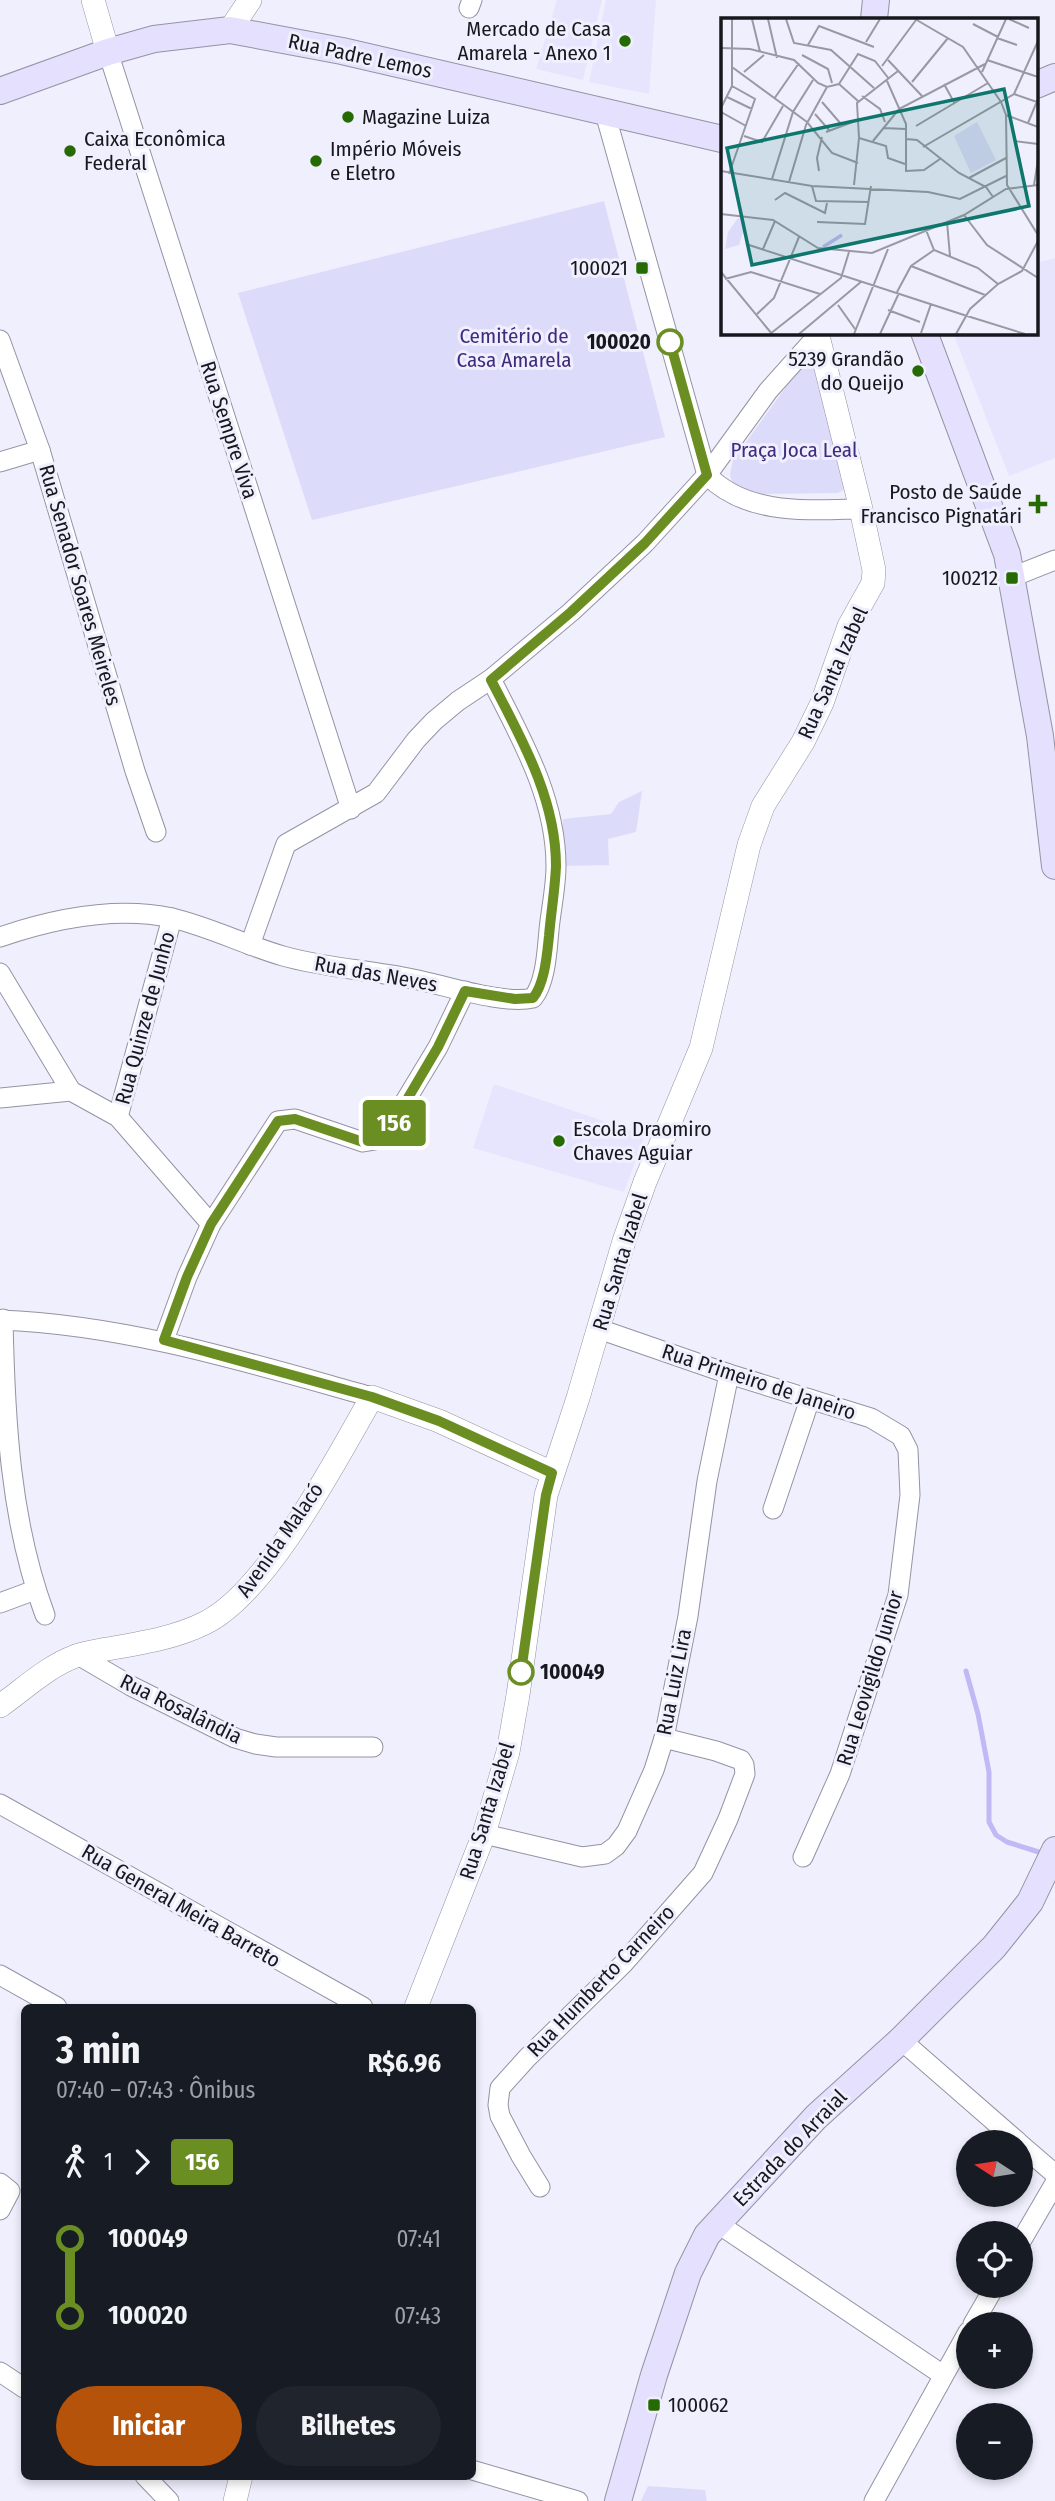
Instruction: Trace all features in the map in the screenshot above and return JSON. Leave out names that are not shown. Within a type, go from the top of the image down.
[{"type":"main road","points":[[874,18],[876,0]]},
{"type":"main road","name":"Rua Padre Lemos","points":[[0,91],[108,52],[154,39],[230,30],[342,51],[721,139]]},
{"type":"main road","points":[[1038,84],[1055,77]]},
{"type":"main road","points":[[925,334],[1007,554],[1048,736],[1055,866]]},
{"type":"main road","name":"Estrada do Arraial","points":[[618,2501],[654,2375],[688,2273],[707,2235],[816,2117],[901,2040],[994,1947],[1030,1902],[1055,1850]]},
{"type":"street","points":[[93,0],[108,52]]},
{"type":"street","points":[[230,30],[250,0]]},
{"type":"street","name":"Rua Sempre Viva","points":[[108,52],[351,809]]},
{"type":"street","points":[[605,113],[707,475],[728,492],[769,507],[800,510],[861,509]]},
{"type":"street","points":[[250,945],[286,844],[376,793],[434,721],[458,701],[491,680],[571,612],[645,543],[707,475],[768,391],[818,334]]},
{"type":"street","name":"Rua Santa Izabel","points":[[417,2004],[484,1834],[508,1752],[546,1495],[624,1241],[645,1182],[701,1048],[749,845],[764,806],[803,742],[818,711],[840,649],[873,583],[874,570],[861,509],[819,334]]},
{"type":"street","name":"Rua Senador Soares Meireles","points":[[0,340],[40,450],[135,771],[156,832]]},
{"type":"street","points":[[0,462],[40,450]]},
{"type":"street","points":[[1012,577],[1055,560]]},
{"type":"street","name":"Rua das Neves","points":[[0,937],[84,917],[127,912],[172,918],[282,956],[330,967],[412,979],[465,991],[533,998],[539,988],[548,942],[556,867],[551,820],[526,748],[491,680]]},
{"type":"street","name":"Rua Quinze de Junho","points":[[118,1117],[172,918]]},
{"type":"street","points":[[0,973],[71,1091],[118,1117],[211,1224]]},
{"type":"street","points":[[164,1340],[187,1277],[211,1224],[278,1121],[295,1119],[363,1142],[375,1140],[386,1133],[438,1047],[465,991]]},
{"type":"street","points":[[0,1098],[71,1091]]},
{"type":"street","points":[[45,1615],[5,1471],[1,1320],[107,1330],[164,1340],[372,1397],[439,1421],[552,1473]]},
{"type":"street","name":"Rua Primeiro de Janeiro","points":[[599,1329],[871,1418],[901,1436],[908,1450]]},
{"type":"street","name":"Rua Luiz Lira","points":[[484,1834],[582,1857],[605,1854],[616,1846],[627,1831],[654,1770],[664,1738],[688,1616],[707,1481],[730,1374]]},
{"type":"street","name":"Avenida Malacó","points":[[0,1706],[54,1667],[78,1655],[172,1637],[207,1622],[235,1604],[263,1572],[307,1507],[372,1397]]},
{"type":"street","points":[[774,1509],[810,1399]]},
{"type":"street","name":"Rua Leovigildo Junior","points":[[803,1857],[840,1774],[898,1595],[910,1495],[908,1450]]},
{"type":"street","points":[[0,1602],[36,1590]]},
{"type":"street","name":"Rua Rosalândia","points":[[78,1655],[131,1686],[235,1738],[254,1744],[276,1747],[373,1747]]},
{"type":"street","name":"Rua Humberto Carneiro","points":[[540,2187],[500,2116],[500,2088],[623,1964],[703,1873],[745,1774],[744,1765],[731,1756],[664,1738]]},
{"type":"street","name":"Rua General Meira Barreto","points":[[0,1804],[358,2004]]},
{"type":"street","points":[[0,1975],[52,2004]]},
{"type":"street","points":[[901,2040],[1004,2130]]},
{"type":"street","points":[[1033,2155],[1055,2174]]},
{"type":"street","points":[[1032,2221],[1055,2183]]},
{"type":"street","points":[[0,2210],[5,2187]]},
{"type":"street","points":[[717,2223],[943,2375]]},
{"type":"street","points":[[874,2501],[956,2353]]},
{"type":"street","points":[[0,2372],[21,2386]]},
{"type":"street","points":[[476,2471],[578,2501]]},
{"type":"street","points":[[149,2480],[169,2501]]},
{"type":"street","points":[[235,2501],[240,2480]]},
{"type":"shaded area","points":[[557,0],[602,0],[583,80],[536,69]]},
{"type":"shaded area","name":"Mercado de Casa Amarela - Anexo 1","points":[[606,0],[656,0],[649,94],[589,82]]},
{"type":"shaded area","points":[[1055,258],[1055,458],[1009,476],[953,334],[1038,334],[1038,262]]},
{"type":"shaded area","name":"Escola Draomiro Chaves Aguiar","points":[[494,1084],[645,1135],[624,1192],[473,1148]]},
{"type":"green space","name":"Cemitério de Casa Amarela","points":[[604,201],[665,437],[312,520],[238,293]]},
{"type":"green space","name":"Praça Joca Leal","points":[[804,362],[814,362],[845,489],[838,493],[753,494],[732,483],[730,474],[733,460]]},
{"type":"green space","points":[[642,791],[636,832],[608,839],[609,865],[561,866],[563,819],[611,814],[619,802]]},
{"type":"green space","points":[[648,2486],[705,2490],[707,2501],[641,2501]]},
{"type":"waterway","points":[[966,1671],[978,1714],[989,1772],[989,1822],[996,1835],[1007,1842],[1042,1853]]},
{"type":"bus line","name":"156","points":[[521,1672],[546,1495],[552,1473],[439,1421],[372,1397],[164,1340],[187,1277],[211,1224],[278,1121],[295,1119],[363,1142],[375,1140],[392,1125],[438,1047],[465,991],[523,999],[533,998],[536,994],[548,942],[556,867],[551,820],[526,748],[491,680],[571,612],[645,543],[707,475],[670,342]]},
{"type":"place","name":"Mercado de Casa Amarela - Anexo 1","points":[[625,41]]},
{"type":"place","name":"Magazine Luiza","points":[[348,117]]},
{"type":"place","name":"Caixa Econômica Federal","points":[[70,151]]},
{"type":"place","name":"Império Móveis e Eletro","points":[[316,161]]},
{"type":"place","name":"100021","points":[[642,268]]},
{"type":"place","name":"100020","points":[[670,342]]},
{"type":"place","name":"5239 Grandão do Queijo","points":[[918,371]]},
{"type":"place","name":"Posto de Saúde Francisco Pignatári","points":[[1038,504]]},
{"type":"place","name":"100212","points":[[1012,578]]},
{"type":"place","name":"Escola Draomiro Chaves Aguiar","points":[[559,1141]]},
{"type":"place","name":"100049","points":[[521,1672]]},
{"type":"place","name":"100062","points":[[654,2405]]}]
